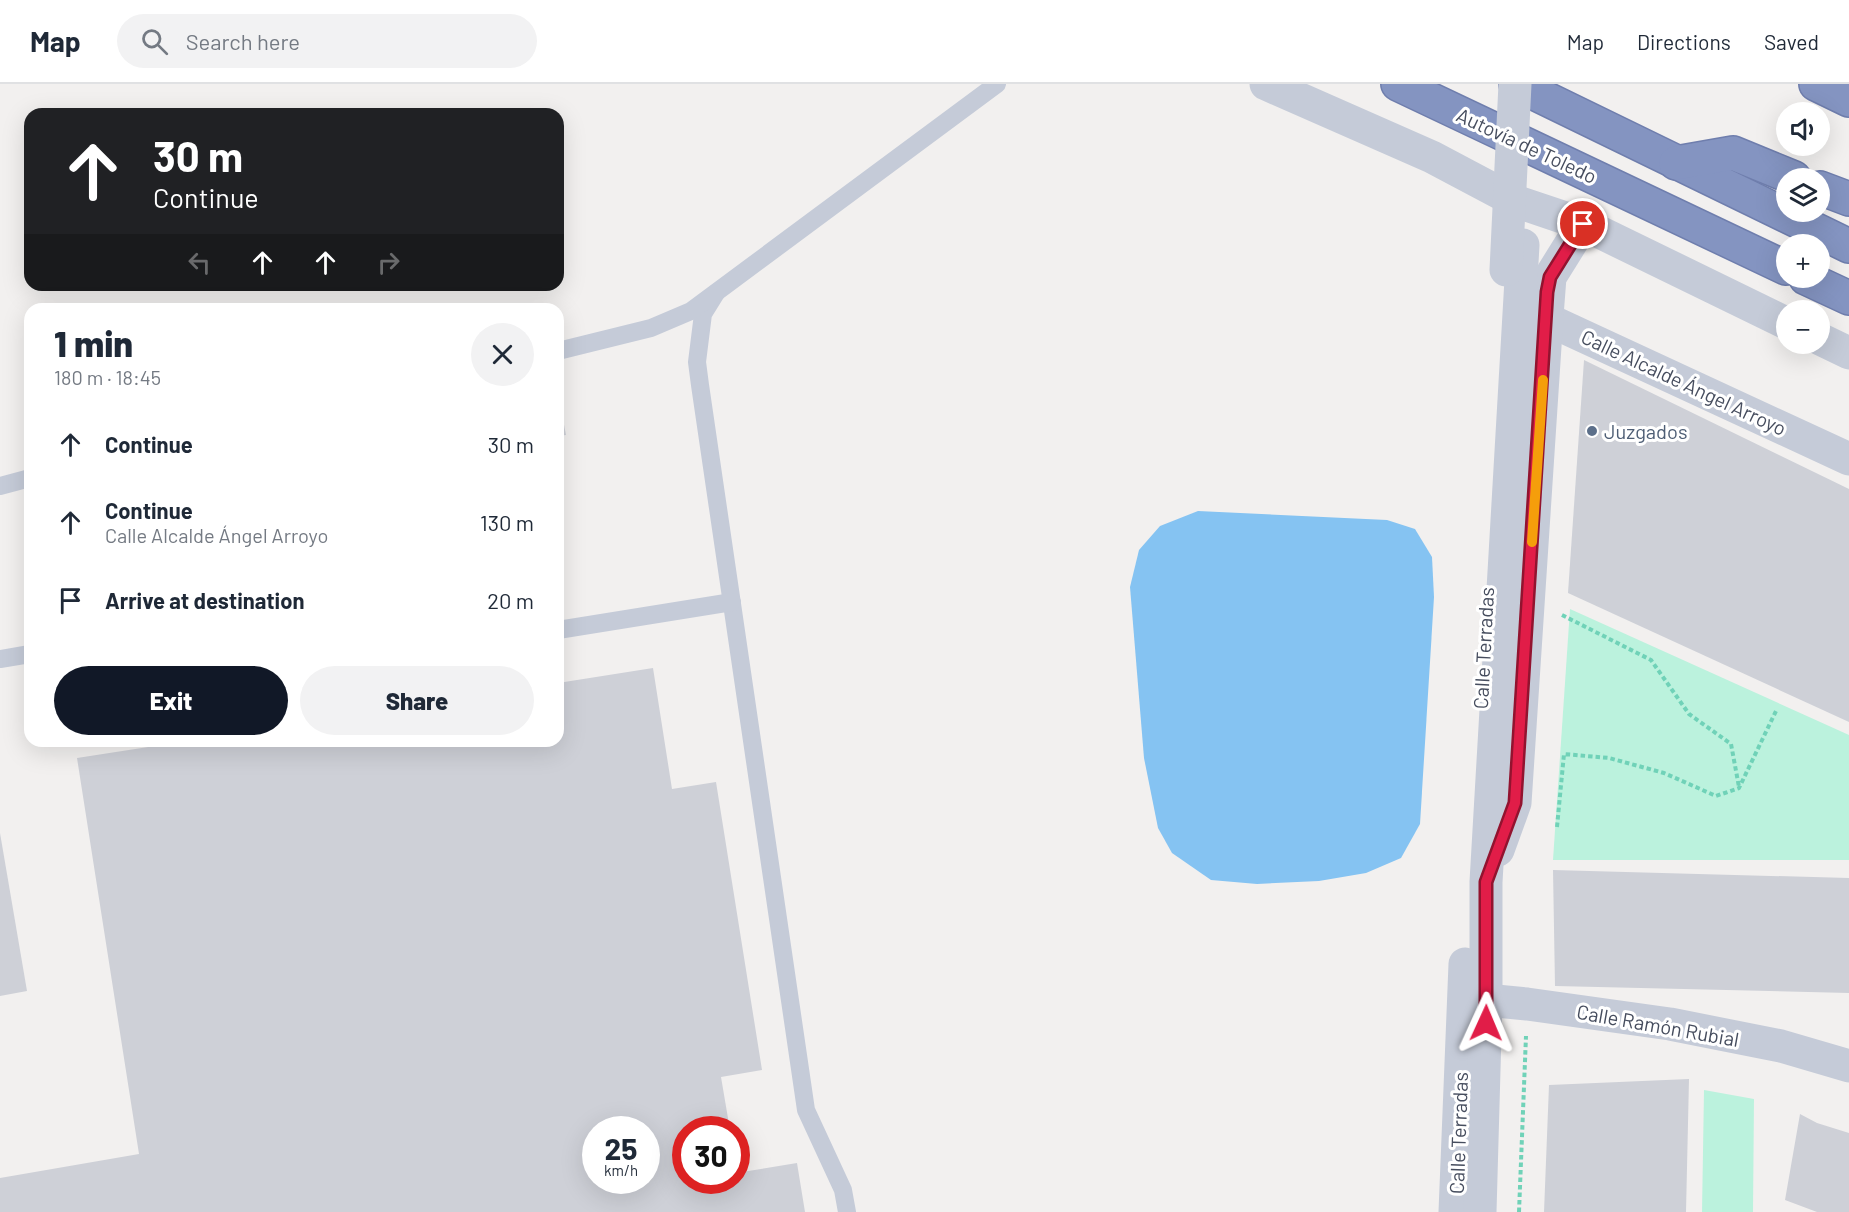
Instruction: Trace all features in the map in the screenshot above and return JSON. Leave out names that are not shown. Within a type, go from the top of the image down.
[{"type":"highway","name":"Autovía de Toledo","points":[[1398,84],[1776,263]]},
{"type":"highway","points":[[1515,84],[1849,246]]},
{"type":"highway","points":[[1816,84],[1849,100]]},
{"type":"highway","points":[[1676,163],[1733,153],[1776,171]]},
{"type":"highway","points":[[1830,192],[1849,199]]},
{"type":"highway","points":[[1828,288],[1849,298]]},
{"type":"street","points":[[1266,84],[1432,157],[1515,201],[1583,224],[1776,318]]},
{"type":"street","name":"Calle Terradas","points":[[1455,1212],[1486,882],[1514,258],[1515,84]]},
{"type":"street","name":"Calle Terradas","points":[[1480,1212],[1475,998],[1514,258],[1530,84]]},
{"type":"street","points":[[1486,882],[1515,803],[1550,277],[1583,224]]},
{"type":"street","name":"Calle Alcalde Ángel Arroyo","points":[[1547,316],[1556,323],[1849,459]]},
{"type":"street","points":[[1830,344],[1849,353]]},
{"type":"street","name":"Calle Ramón Rubial","points":[[1475,998],[1670,1024],[1781,1046],[1849,1066]]},
{"type":"lane","points":[[564,350],[651,328],[691,311],[997,84]]},
{"type":"lane","points":[[716,293],[703,315],[697,362],[806,1110],[843,1190],[847,1212]]},
{"type":"lane","points":[[0,486],[24,480]]},
{"type":"lane","points":[[564,629],[732,602]]},
{"type":"lane","points":[[0,659],[24,655]]},
{"type":"path","points":[[1562,615],[1651,660],[1689,714],[1731,744],[1739,788]]},
{"type":"path","points":[[1557,827],[1564,754],[1609,758],[1664,773],[1716,796],[1739,788],[1777,709]]},
{"type":"path","points":[[1519,1212],[1527,1004]]},
{"type":"green space","points":[[1570,609],[1849,735],[1849,860],[1553,860]]},
{"type":"green space","points":[[1704,1090],[1754,1099],[1753,1212],[1702,1212]]},
{"type":"water","points":[[1198,511],[1387,520],[1415,529],[1432,557],[1434,597],[1420,824],[1401,858],[1366,873],[1319,881],[1257,884],[1211,880],[1172,853],[1158,828],[1144,758],[1130,587],[1139,550],[1160,526]]},
{"type":"building","points":[[1584,360],[1849,489],[1849,722],[1568,593]]},
{"type":"building","points":[[653,668],[672,789],[716,782],[762,1070],[721,1077],[728,1116],[672,1116],[672,1194],[750,1194],[750,1171],[797,1163],[805,1212],[0,1212],[0,1178],[139,1154],[77,758],[148,747],[564,747],[564,682]]},
{"type":"building","points":[[0,833],[27,991],[0,996]]},
{"type":"building","points":[[1553,870],[1849,878],[1849,993],[1555,986]]},
{"type":"building","points":[[1689,1079],[1686,1212],[1544,1212],[1549,1085]]},
{"type":"building","points":[[1800,1114],[1817,1123],[1849,1133],[1849,1212],[1817,1212],[1785,1200]]},
{"type":"slow traffic","points":[[1532,542],[1543,380]]},
{"type":"place","name":"Juzgados","points":[[1592,431]]},
{"type":"route","points":[[1486,1023],[1486,882],[1515,803],[1547,292],[1550,277],[1583,224]]}]
